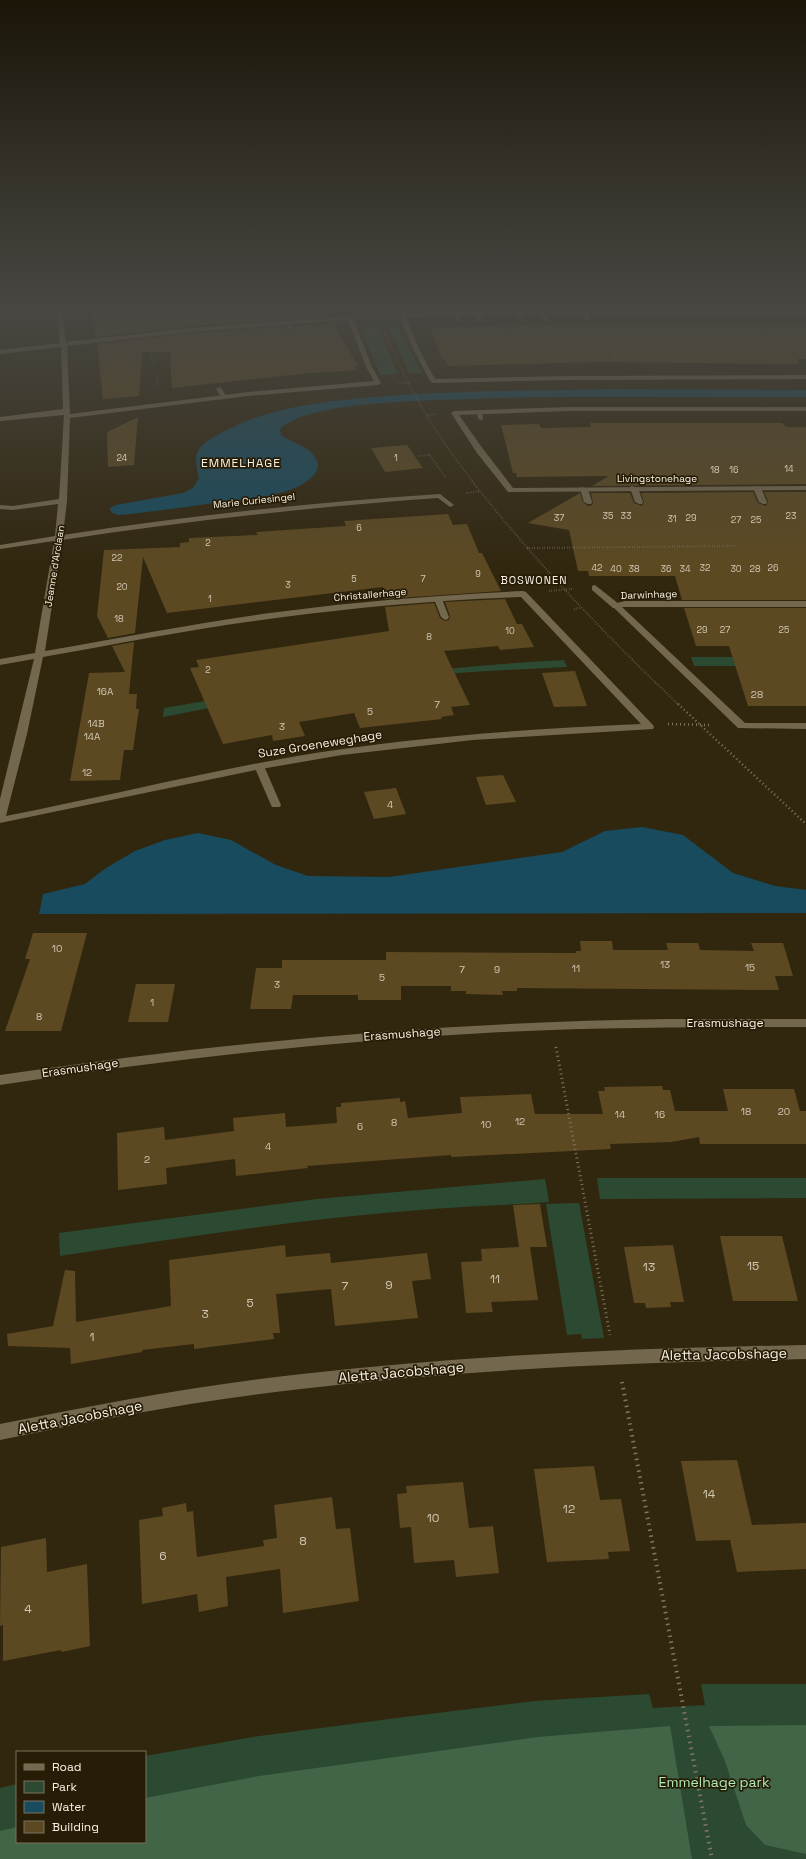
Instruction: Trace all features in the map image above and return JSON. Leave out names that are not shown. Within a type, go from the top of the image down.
[{"type":"street","name":"Jeanne d'Arclaan","points":[[0,819],[20,742],[39,655],[59,538],[67,455],[67,396]]},
{"type":"street","points":[[0,419],[239,396]]},
{"type":"street","points":[[481,420],[479,411],[569,409],[806,410]]},
{"type":"street","name":"Livingstonehage","points":[[479,411],[454,413],[511,490],[806,488]]},
{"type":"street","points":[[634,488],[639,502]]},
{"type":"street","points":[[756,488],[763,502]]},
{"type":"street","points":[[584,489],[588,502]]},
{"type":"street","name":"Marie Curiesingel","points":[[0,547],[202,517],[342,503],[440,496],[450,505]]},
{"type":"street","points":[[0,508],[13,508],[63,500]]},
{"type":"street","points":[[595,588],[616,606]]},
{"type":"street","name":"Christallerhage","points":[[0,662],[139,636],[240,620],[329,609],[438,599],[523,594],[649,726]]},
{"type":"street","points":[[438,599],[445,616]]},
{"type":"street","name":"Darwinhage","points":[[616,606],[625,604],[806,604]]},
{"type":"street","name":"Darwinhage","points":[[616,606],[742,726],[806,726]]},
{"type":"street","name":"Suze Groeneweghage","points":[[0,819],[259,766],[340,753],[453,738],[535,731],[649,726]]},
{"type":"street","points":[[259,766],[276,805]]},
{"type":"street","name":"Erasmushage","points":[[0,1080],[134,1060],[236,1048],[410,1033],[594,1024],[806,1022]]},
{"type":"street","name":"Aletta Jacobshage","points":[[0,1432],[58,1420],[200,1395],[281,1383],[357,1375],[447,1367],[615,1356],[806,1352]]},
{"type":"path","points":[[416,396],[422,406]]},
{"type":"path","points":[[418,456],[429,454],[446,480]]},
{"type":"path","points":[[462,493],[488,490]]},
{"type":"path","points":[[482,503],[488,502]]},
{"type":"path","points":[[527,548],[736,546]]},
{"type":"path","points":[[564,590],[572,590]]},
{"type":"path","points":[[574,609],[581,608]]},
{"type":"path","points":[[665,724],[710,725]]},
{"type":"path","points":[[555,1041],[611,1343]]},
{"type":"path","points":[[621,1378],[712,1859]]},
{"type":"green space","points":[[691,657],[806,657],[806,666],[694,666]]},
{"type":"green space","points":[[564,660],[567,667],[500,670],[410,677],[219,706],[163,717],[164,708],[313,685],[463,667]]},
{"type":"green space","points":[[597,1178],[806,1178],[806,1198],[600,1199]]},
{"type":"green space","points":[[545,1179],[549,1202],[432,1209],[339,1217],[199,1235],[60,1256],[59,1233],[317,1199]]},
{"type":"green space","points":[[579,1203],[604,1338],[582,1339],[581,1334],[567,1335],[546,1204]]},
{"type":"green space","name":"Emmelhage park","points":[[701,1684],[806,1684],[806,1859],[0,1859],[0,1788],[16,1784],[16,1843],[146,1843],[146,1756],[253,1737],[534,1701],[649,1694],[653,1708],[705,1705]]},
{"type":"green space","points":[[806,1725],[806,1854],[765,1845],[746,1825],[725,1761],[709,1726]]},
{"type":"green space","name":"Emmelhage park","points":[[670,1726],[692,1859],[0,1859],[0,1831],[16,1827],[16,1843],[146,1843],[146,1798],[259,1776],[538,1737]]},
{"type":"water","points":[[806,396],[806,397],[597,397],[432,400],[337,408],[303,416],[293,420],[280,429],[281,435],[285,438],[310,451],[316,459],[318,465],[314,475],[309,480],[292,489],[257,498],[131,514],[118,515],[111,512],[110,508],[116,505],[183,493],[193,488],[199,478],[196,458],[202,445],[215,436],[239,424],[257,417],[295,407],[373,397]]},
{"type":"water","points":[[642,827],[683,835],[733,873],[775,886],[806,890],[806,913],[39,914],[43,894],[85,884],[106,868],[135,851],[165,840],[198,833],[231,840],[276,865],[308,876],[389,877],[562,852],[605,831]]},
{"type":"building","points":[[103,396],[139,396],[139,396],[103,399]]},
{"type":"building","points":[[138,417],[134,465],[108,467],[107,432]]},
{"type":"building","points":[[590,423],[782,423],[786,427],[806,427],[806,484],[592,486],[609,476],[517,477],[516,473],[513,473],[501,425],[539,424],[541,428],[591,427]]},
{"type":"building","points":[[407,445],[423,468],[385,472],[371,448]]},
{"type":"building","points":[[753,492],[758,503],[766,506],[768,501],[764,492],[806,492],[806,600],[682,600],[675,576],[589,576],[588,571],[578,571],[569,530],[528,523],[580,493],[583,502],[588,506],[591,506],[593,503],[591,493],[630,493],[634,503],[642,506],[644,502],[641,493]]},
{"type":"building","points":[[448,514],[453,525],[467,524],[479,553],[482,553],[501,591],[384,599],[383,587],[167,613],[143,557],[135,633],[108,638],[97,616],[104,550],[180,547],[180,543],[189,542],[189,538],[258,535],[256,532],[346,526],[344,521]]},
{"type":"building","points":[[505,599],[517,624],[522,624],[534,647],[500,650],[498,646],[444,651],[470,705],[451,707],[454,715],[441,717],[442,719],[360,728],[354,713],[299,722],[305,736],[273,741],[272,735],[223,744],[190,668],[199,667],[196,660],[389,631],[385,607],[434,603],[440,618],[445,621],[449,620],[450,616],[445,602]]},
{"type":"building","points":[[684,608],[806,608],[806,706],[748,706],[729,646],[696,646]]},
{"type":"building","points":[[134,642],[129,694],[137,694],[136,709],[139,709],[133,750],[124,750],[120,780],[70,781],[89,673],[125,672],[112,646]]},
{"type":"building","points":[[575,671],[587,706],[554,707],[542,673]]},
{"type":"building","points":[[503,775],[516,802],[486,805],[476,777]]},
{"type":"building","points":[[396,788],[406,814],[374,819],[364,792]]},
{"type":"building","points":[[33,933],[87,933],[61,1031],[5,1031],[30,959],[25,959]]},
{"type":"building","points":[[580,941],[612,941],[613,950],[668,950],[666,943],[698,943],[700,950],[754,951],[751,943],[783,943],[793,976],[775,976],[779,990],[517,988],[517,991],[502,991],[503,995],[466,994],[466,991],[451,991],[451,986],[401,986],[401,1000],[358,1000],[358,995],[293,995],[291,1009],[250,1009],[256,968],[282,968],[282,960],[386,960],[386,952],[576,953],[576,951],[581,951]]},
{"type":"building","points":[[136,984],[175,984],[168,1022],[128,1022]]},
{"type":"building","points":[[662,1086],[663,1090],[670,1090],[675,1111],[728,1111],[723,1089],[794,1089],[800,1111],[806,1111],[806,1144],[700,1144],[699,1137],[671,1142],[610,1144],[611,1149],[451,1157],[451,1155],[307,1166],[308,1168],[236,1176],[235,1159],[166,1168],[167,1184],[118,1190],[117,1133],[164,1127],[165,1140],[234,1131],[233,1118],[285,1113],[286,1127],[337,1123],[336,1107],[341,1107],[341,1103],[400,1098],[400,1102],[405,1101],[408,1118],[462,1113],[460,1097],[531,1094],[535,1114],[603,1114],[598,1091],[605,1091],[604,1087]]},
{"type":"building","points":[[540,1204],[547,1247],[530,1247],[538,1300],[491,1302],[493,1312],[466,1313],[461,1262],[482,1261],[481,1249],[519,1247],[513,1205]]},
{"type":"building","points":[[720,1236],[782,1236],[798,1301],[733,1301]]},
{"type":"building","points":[[285,1245],[286,1257],[330,1253],[331,1263],[427,1253],[431,1279],[412,1281],[418,1318],[335,1326],[331,1289],[276,1294],[280,1333],[273,1333],[274,1339],[194,1349],[194,1344],[142,1350],[142,1352],[71,1364],[70,1348],[8,1346],[7,1334],[53,1326],[65,1270],[75,1271],[76,1322],[171,1306],[169,1260]]},
{"type":"building","points":[[673,1245],[684,1302],[670,1302],[671,1307],[646,1308],[645,1303],[634,1303],[624,1247]]},
{"type":"building","points":[[737,1460],[752,1525],[806,1523],[806,1569],[737,1572],[730,1540],[696,1541],[681,1461]]},
{"type":"building","points":[[594,1466],[600,1500],[621,1499],[630,1551],[608,1552],[609,1559],[547,1562],[534,1469]]},
{"type":"building","points":[[463,1482],[469,1528],[493,1526],[499,1573],[456,1577],[454,1560],[414,1563],[411,1527],[400,1528],[397,1494],[407,1493],[406,1486]]},
{"type":"building","points":[[332,1497],[336,1529],[350,1528],[359,1601],[283,1613],[280,1569],[226,1577],[228,1606],[199,1612],[197,1594],[142,1604],[139,1520],[163,1516],[162,1508],[186,1503],[187,1512],[193,1511],[197,1557],[264,1546],[263,1540],[277,1538],[274,1505]]},
{"type":"building","points":[[46,1538],[47,1572],[87,1564],[90,1646],[3,1661],[3,1625],[0,1626],[1,1547]]},
{"type":"district","name":"EMMELHAGE","points":[[241,463]]},
{"type":"district","name":"BOSWONEN","points":[[534,580]]}]
